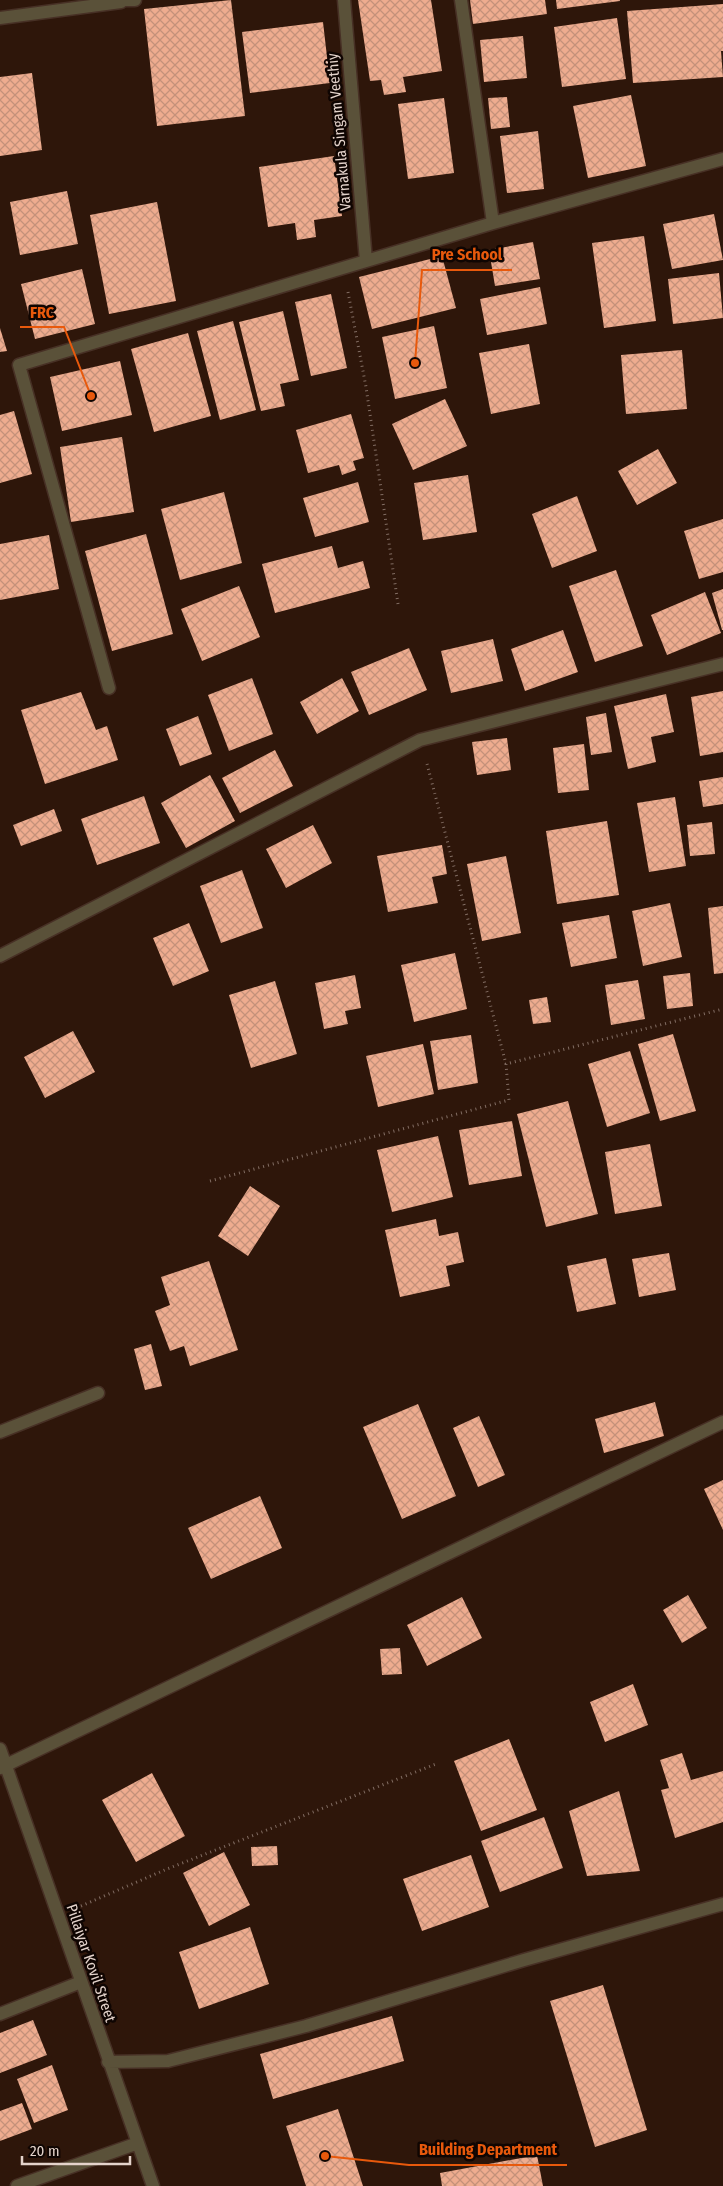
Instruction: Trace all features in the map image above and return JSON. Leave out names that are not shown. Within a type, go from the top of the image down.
[{"type":"street","points":[[0,18],[135,0]]},
{"type":"street","name":"Varnakula Singam Veethiy","points":[[344,0],[366,261]]},
{"type":"street","points":[[461,0],[493,223]]},
{"type":"street","points":[[109,688],[19,365],[343,267],[723,158]]},
{"type":"street","points":[[0,956],[420,740],[723,664]]},
{"type":"street","points":[[0,1432],[98,1393]]},
{"type":"street","points":[[3,1767],[723,1422]]},
{"type":"street","name":"Pillaiyar Kovil Street","points":[[0,1749],[3,1767],[154,2186]]},
{"type":"street","points":[[108,2062],[168,2061],[306,2026],[524,1960],[723,1904]]},
{"type":"street","points":[[0,2014],[81,1982]]},
{"type":"street","points":[[17,2186],[138,2143]]},
{"type":"path","points":[[343,267],[366,387],[398,604]]},
{"type":"path","points":[[210,1181],[509,1100],[506,1064],[445,826],[420,740]]},
{"type":"path","points":[[506,1064],[723,1009]]},
{"type":"path","points":[[57,1916],[167,1869],[436,1764]]},
{"type":"building","points":[[231,0],[245,116],[157,126],[144,9]]},
{"type":"building","points":[[358,0],[431,0],[442,71],[403,77],[406,92],[384,95],[381,80],[370,81]]},
{"type":"building","points":[[470,0],[545,0],[547,14],[473,24]]},
{"type":"building","points":[[556,0],[620,0],[620,1],[557,9]]},
{"type":"building","points":[[723,4],[723,51],[721,51],[723,77],[633,83],[627,11]]},
{"type":"building","points":[[617,18],[626,79],[562,87],[554,27]]},
{"type":"building","points":[[323,22],[330,83],[250,93],[242,32]]},
{"type":"building","points":[[523,36],[527,78],[484,82],[480,40]]},
{"type":"building","points":[[32,73],[42,150],[0,156],[0,77]]},
{"type":"building","points":[[631,95],[646,166],[588,178],[573,106]]},
{"type":"building","points":[[507,97],[510,127],[491,129],[488,98]]},
{"type":"building","points":[[444,98],[454,173],[408,179],[398,104]]},
{"type":"building","points":[[538,131],[544,189],[507,193],[500,136]]},
{"type":"building","points":[[334,156],[342,216],[314,220],[316,237],[297,240],[295,223],[268,227],[259,167]]},
{"type":"building","points":[[67,191],[78,244],[20,255],[10,202]]},
{"type":"building","points":[[157,202],[176,301],[109,314],[90,215]]},
{"type":"building","points":[[714,214],[723,260],[672,269],[663,224]]},
{"type":"building","points":[[644,236],[656,321],[604,328],[592,243]]},
{"type":"building","points":[[533,242],[540,279],[495,286],[489,250]]},
{"type":"building","points":[[442,256],[456,308],[372,329],[359,277]]},
{"type":"building","points":[[82,269],[95,324],[35,339],[21,284]]},
{"type":"building","points":[[719,273],[723,318],[673,324],[668,279]]},
{"type":"building","points":[[540,287],[547,324],[487,335],[480,299]]},
{"type":"building","points":[[331,294],[347,368],[311,376],[295,302]]},
{"type":"building","points":[[283,311],[299,380],[280,384],[285,406],[261,411],[239,322]]},
{"type":"building","points":[[233,321],[256,410],[220,420],[197,331]]},
{"type":"building","points":[[434,326],[447,388],[395,399],[382,337]]},
{"type":"building","points":[[0,328],[7,351],[0,352]]},
{"type":"building","points":[[188,333],[211,416],[154,432],[131,349]]},
{"type":"building","points":[[529,344],[540,404],[491,414],[479,353]]},
{"type":"building","points":[[682,350],[687,409],[626,414],[621,355]]},
{"type":"building","points":[[120,361],[132,415],[62,431],[50,377]]},
{"type":"building","points":[[445,399],[467,446],[413,470],[392,424]]},
{"type":"building","points":[[14,411],[32,474],[0,483],[0,415]]},
{"type":"building","points":[[351,414],[364,458],[353,461],[356,470],[342,475],[339,465],[308,473],[296,430]]},
{"type":"building","points":[[122,437],[134,512],[71,522],[60,447]]},
{"type":"building","points":[[658,449],[677,483],[637,505],[618,471]]},
{"type":"building","points":[[468,475],[477,532],[423,540],[414,483]]},
{"type":"building","points":[[358,482],[369,522],[315,537],[303,498]]},
{"type":"building","points":[[224,492],[242,563],[180,580],[161,509]]},
{"type":"building","points":[[577,496],[597,551],[552,568],[532,514]]},
{"type":"building","points":[[723,519],[723,572],[699,579],[684,531]]},
{"type":"building","points":[[146,534],[173,634],[112,651],[85,551]]},
{"type":"building","points":[[49,535],[59,589],[0,600],[0,544]]},
{"type":"building","points":[[332,546],[338,568],[363,561],[370,588],[275,613],[262,564]]},
{"type":"building","points":[[616,570],[643,646],[595,662],[569,586]]},
{"type":"building","points":[[239,586],[260,637],[202,661],[181,609]]},
{"type":"building","points":[[723,589],[723,630],[722,630],[712,593]]},
{"type":"building","points":[[705,592],[721,633],[667,655],[651,615]]},
{"type":"building","points":[[563,630],[578,672],[525,691],[511,649]]},
{"type":"building","points":[[493,639],[503,681],[451,693],[441,651]]},
{"type":"building","points":[[409,648],[427,690],[369,715],[351,672]]},
{"type":"building","points":[[252,678],[273,734],[229,751],[208,695]]},
{"type":"building","points":[[342,678],[359,711],[317,734],[300,702]]},
{"type":"building","points":[[723,691],[723,752],[700,756],[691,697]]},
{"type":"building","points":[[81,692],[96,730],[107,726],[118,760],[45,784],[21,710]]},
{"type":"building","points":[[666,694],[674,732],[651,737],[656,762],[628,769],[614,706]]},
{"type":"building","points":[[606,713],[612,752],[591,755],[586,717]]},
{"type":"building","points":[[198,716],[212,754],[180,766],[166,729]]},
{"type":"building","points":[[507,738],[511,770],[477,775],[472,742]]},
{"type":"building","points":[[584,744],[589,790],[558,793],[553,748]]},
{"type":"building","points":[[275,750],[293,786],[240,813],[222,778]]},
{"type":"building","points":[[210,775],[235,821],[186,848],[161,803]]},
{"type":"building","points":[[723,777],[723,804],[703,807],[699,781]]},
{"type":"building","points":[[144,796],[160,843],[97,865],[81,819]]},
{"type":"building","points":[[675,797],[686,866],[649,872],[637,803]]},
{"type":"building","points":[[54,809],[62,831],[21,846],[13,825]]},
{"type":"building","points":[[607,821],[619,895],[557,904],[546,831]]},
{"type":"building","points":[[712,822],[715,854],[690,856],[687,825]]},
{"type":"building","points":[[313,825],[332,863],[286,888],[266,849]]},
{"type":"building","points":[[442,845],[447,874],[432,877],[438,903],[388,912],[377,856]]},
{"type":"building","points":[[506,856],[521,933],[482,941],[467,864]]},
{"type":"building","points":[[242,870],[263,928],[221,943],[200,886]]},
{"type":"building","points":[[670,903],[682,957],[643,966],[632,911]]},
{"type":"building","points":[[723,906],[723,973],[714,974],[708,908]]},
{"type":"building","points":[[609,915],[617,958],[571,967],[562,923]]},
{"type":"building","points":[[189,923],[209,971],[173,986],[153,938]]},
{"type":"building","points":[[455,953],[467,1009],[414,1022],[401,965]]},
{"type":"building","points":[[690,973],[693,1006],[667,1009],[663,976]]},
{"type":"building","points":[[355,975],[361,1008],[345,1011],[348,1024],[324,1029],[315,983]]},
{"type":"building","points":[[638,980],[645,1019],[611,1025],[605,985]]},
{"type":"building","points":[[275,981],[297,1054],[251,1068],[229,995]]},
{"type":"building","points":[[547,997],[551,1022],[533,1024],[529,1000]]},
{"type":"building","points":[[73,1031],[95,1072],[45,1098],[24,1057]]},
{"type":"building","points":[[673,1034],[696,1111],[660,1121],[638,1044]]},
{"type":"building","points":[[471,1035],[478,1083],[438,1090],[430,1041]]},
{"type":"building","points":[[423,1044],[434,1094],[378,1107],[366,1056]]},
{"type":"building","points":[[630,1051],[650,1113],[607,1127],[588,1064]]},
{"type":"building","points":[[568,1101],[598,1214],[546,1227],[517,1114]]},
{"type":"building","points":[[512,1121],[522,1176],[469,1185],[459,1130]]},
{"type":"building","points":[[438,1136],[453,1197],[392,1212],[377,1150]]},
{"type":"building","points":[[650,1144],[662,1206],[615,1214],[605,1152]]},
{"type":"building","points":[[250,1186],[280,1206],[248,1256],[218,1236]]},
{"type":"building","points":[[436,1219],[439,1236],[458,1232],[464,1262],[446,1266],[450,1286],[400,1297],[385,1230]]},
{"type":"building","points":[[669,1253],[676,1290],[639,1297],[632,1259]]},
{"type":"building","points":[[606,1258],[616,1304],[577,1312],[567,1266]]},
{"type":"building","points":[[209,1261],[238,1350],[190,1366],[184,1346],[170,1351],[155,1311],[170,1305],[161,1277]]},
{"type":"building","points":[[151,1344],[162,1386],[145,1390],[134,1349]]},
{"type":"building","points":[[655,1402],[664,1436],[604,1453],[595,1419]]},
{"type":"building","points":[[418,1404],[456,1496],[402,1519],[363,1427]]},
{"type":"building","points":[[479,1416],[505,1475],[478,1487],[453,1428]]},
{"type":"building","points":[[723,1480],[723,1530],[704,1489]]},
{"type":"building","points":[[260,1496],[282,1548],[211,1579],[188,1528]]},
{"type":"building","points":[[688,1595],[707,1628],[682,1643],[663,1610]]},
{"type":"building","points":[[462,1597],[482,1638],[427,1666],[407,1625]]},
{"type":"building","points":[[400,1648],[402,1674],[382,1675],[380,1649]]},
{"type":"building","points":[[633,1684],[648,1725],[605,1742],[590,1702]]},
{"type":"building","points":[[509,1739],[537,1810],[481,1831],[454,1761]]},
{"type":"building","points":[[682,1753],[691,1780],[723,1771],[723,1822],[675,1838],[661,1790],[669,1788],[660,1760]]},
{"type":"building","points":[[152,1773],[185,1836],[136,1862],[102,1800]]},
{"type":"building","points":[[619,1791],[640,1871],[587,1876],[569,1811]]},
{"type":"building","points":[[544,1817],[563,1868],[500,1892],[481,1841]]},
{"type":"building","points":[[277,1846],[278,1865],[252,1866],[251,1847]]},
{"type":"building","points":[[224,1852],[250,1905],[209,1926],[183,1873]]},
{"type":"building","points":[[471,1855],[489,1907],[422,1931],[403,1879]]},
{"type":"building","points":[[250,1927],[269,1984],[199,2009],[179,1952]]},
{"type":"building","points":[[603,1985],[647,2130],[595,2147],[550,2001]]},
{"type":"building","points":[[392,2016],[404,2061],[273,2099],[260,2054]]},
{"type":"building","points":[[33,2020],[47,2055],[0,2073],[0,2033]]},
{"type":"building","points":[[52,2065],[68,2110],[34,2123],[17,2079]]},
{"type":"building","points":[[22,2103],[32,2129],[0,2141],[0,2111]]},
{"type":"building","points":[[338,2109],[363,2186],[306,2186],[286,2126]]},
{"type":"building","points":[[537,2155],[543,2186],[442,2186],[440,2173]]},
{"type":"place","name":"Pre School","points":[[415,363]]},
{"type":"place","name":"FRC","points":[[91,396]]},
{"type":"place","name":"Building Department","points":[[325,2156]]}]
